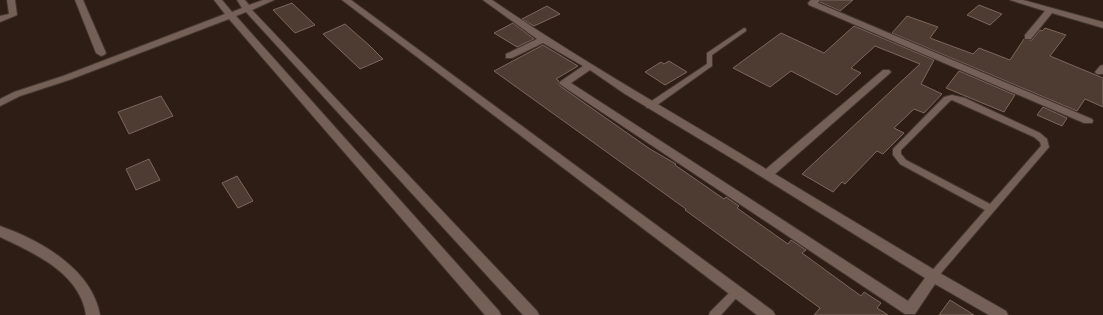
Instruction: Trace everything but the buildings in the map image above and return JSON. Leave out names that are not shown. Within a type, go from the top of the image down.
[{"type":"street","points":[[0,19],[13,15],[11,0]]},
{"type":"street","points":[[78,0],[102,53]]},
{"type":"street","points":[[218,0],[494,315]]},
{"type":"street","points":[[0,103],[17,94],[66,78],[230,15],[244,4],[270,0]]},
{"type":"street","points":[[346,0],[768,315]]},
{"type":"street","points":[[486,0],[543,39],[590,66],[650,106],[767,174],[933,276],[1001,315]]},
{"type":"street","points":[[816,0],[812,3],[1088,121]]},
{"type":"street","points":[[1014,0],[1103,25]]},
{"type":"street","points":[[244,4],[532,315]]},
{"type":"street","points":[[1028,38],[1050,11]]},
{"type":"street","points":[[509,56],[543,39]]},
{"type":"street","points":[[590,66],[564,83],[910,310],[933,276]]},
{"type":"street","points":[[767,174],[886,72]]},
{"type":"street","points":[[0,231],[61,262],[78,280],[92,309],[92,315]]},
{"type":"lane","points":[[650,106],[710,65],[709,54],[744,30]]},
{"type":"lane","points":[[933,276],[991,209],[1044,147],[1044,141],[1037,135],[962,100],[952,97],[947,99],[897,148],[897,155],[903,162],[991,209]]},
{"type":"lane","points":[[714,315],[736,292]]}]
